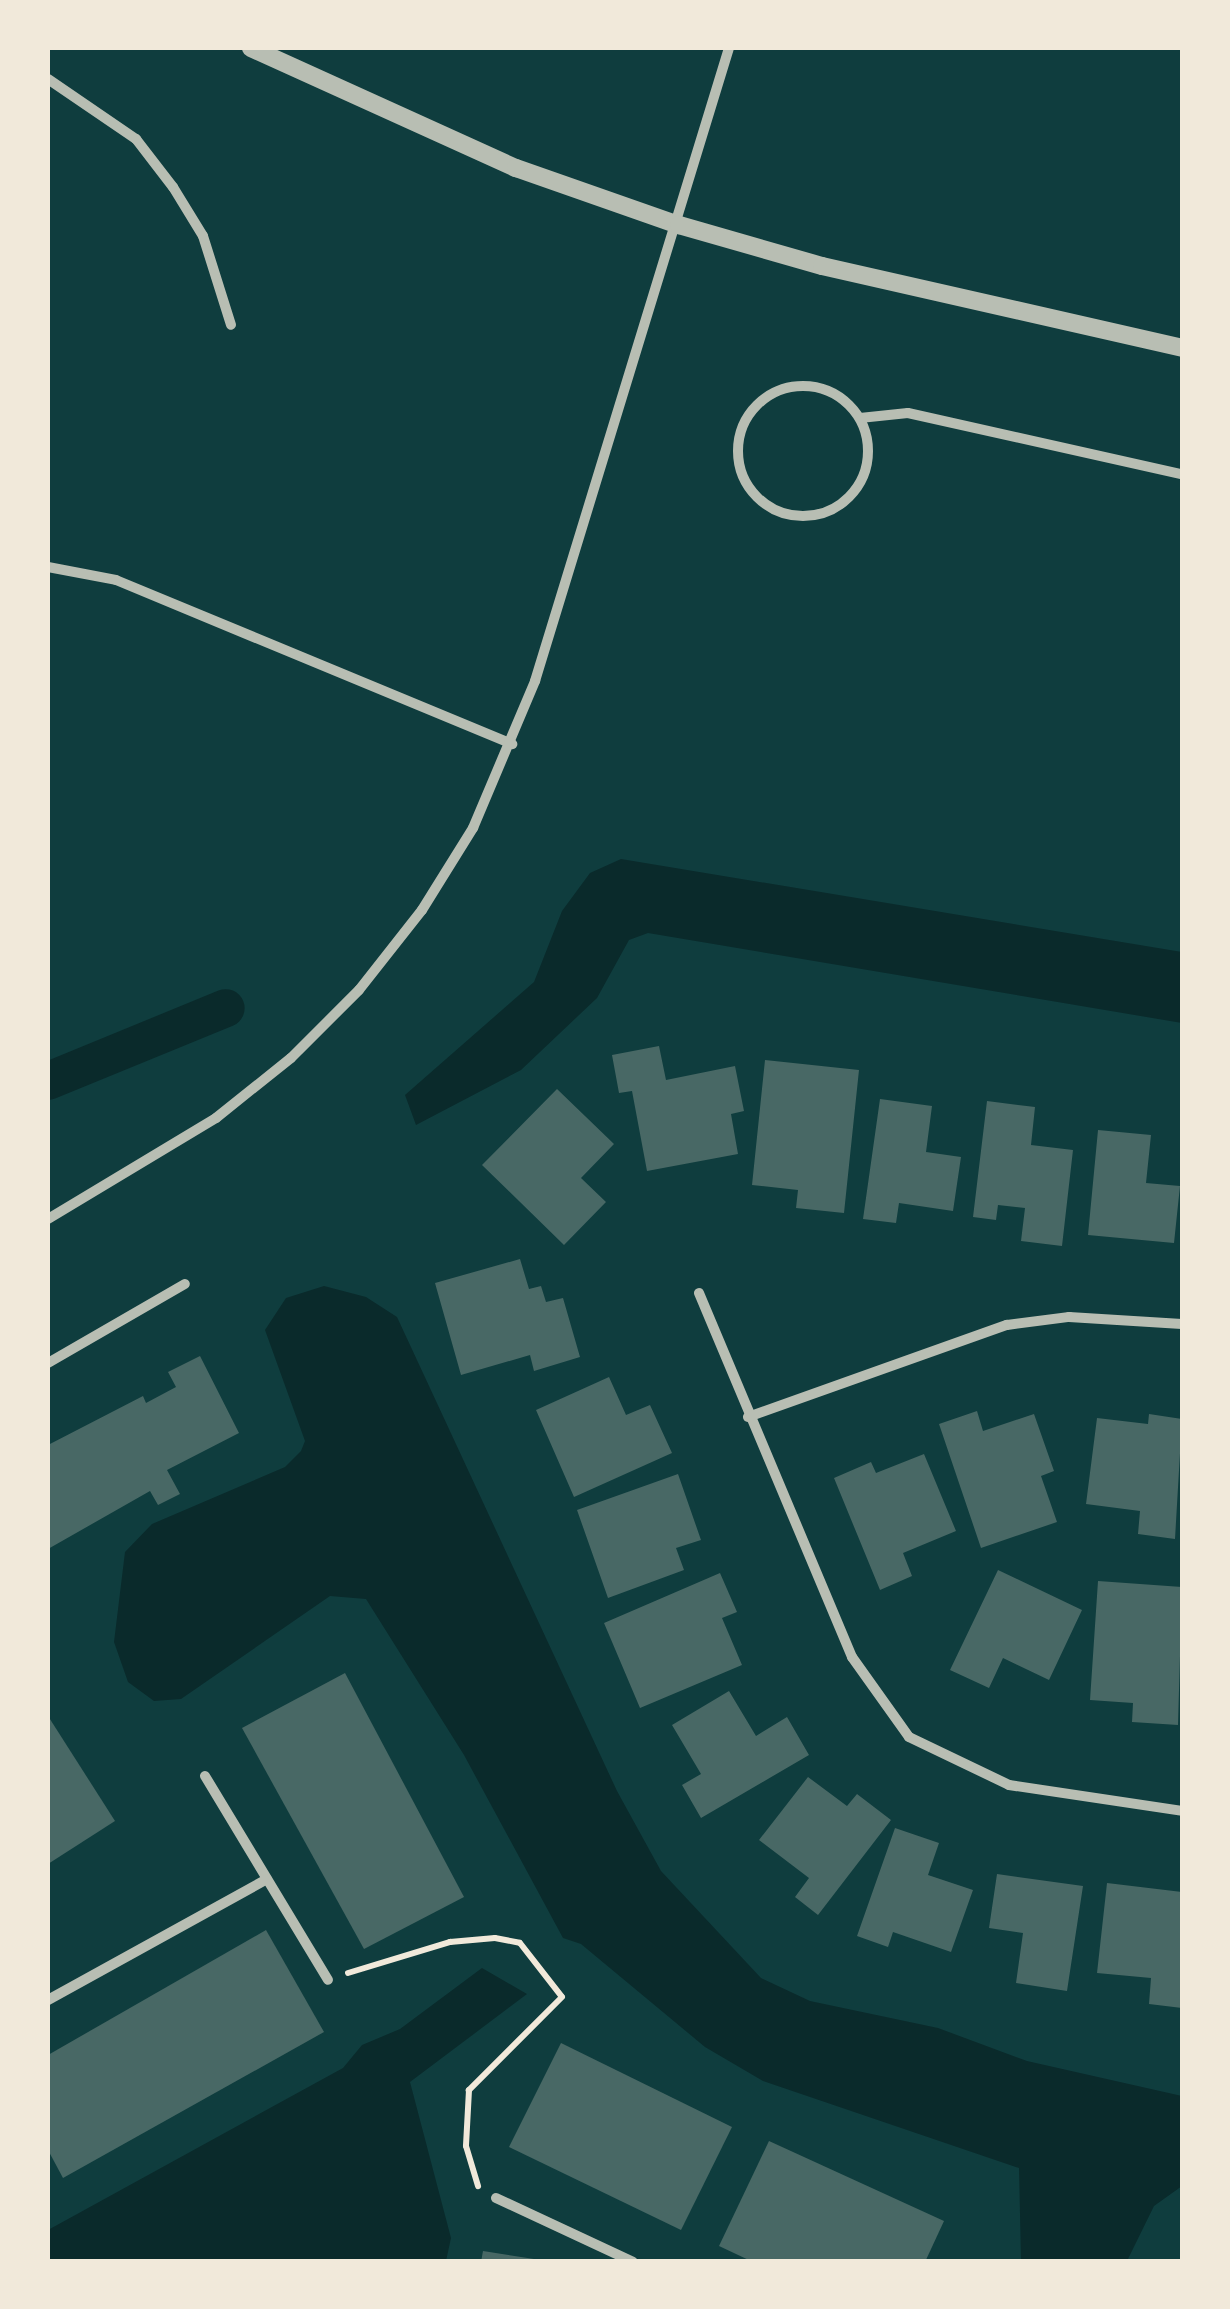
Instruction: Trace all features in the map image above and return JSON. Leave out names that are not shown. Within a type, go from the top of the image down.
[{"type":"street","points":[[250,48],[516,168],[679,225],[822,266],[1182,348]]},
{"type":"street","points":[[48,1220],[216,1118],[291,1058],[358,990],[422,910],[472,828],[512,744],[679,225],[729,48]]},
{"type":"street","points":[[48,79],[136,140],[173,186],[203,236],[232,324]]},
{"type":"street","points":[[860,418],[868,462],[847,501],[805,517],[773,510],[749,490],[736,452],[744,422],[764,399],[782,388],[825,389],[860,418],[908,414],[1182,474]]},
{"type":"street","points":[[48,567],[116,580],[512,744]]},
{"type":"street","points":[[48,1363],[185,1284]]},
{"type":"street","points":[[698,1294],[852,1657],[909,1737],[1009,1784],[1182,1811]]},
{"type":"street","points":[[748,1416],[1007,1325],[1100,1317],[1182,1324]]},
{"type":"street","points":[[205,1776],[328,1980]]},
{"type":"street","points":[[48,2000],[267,1879]]},
{"type":"street","points":[[496,2198],[633,2262]]},
{"type":"path","points":[[328,1980],[450,1942],[495,1938],[520,1944],[562,1997],[469,2090],[472,2177],[496,2198]]},
{"type":"water","points":[[621,859],[1182,952],[1182,1023],[648,933],[629,940],[597,998],[521,1070],[416,1125],[405,1095],[534,982],[562,911],[590,873]]},
{"type":"water","points":[[324,1286],[366,1297],[397,1317],[617,1791],[661,1871],[761,1978],[810,2001],[938,2028],[1027,2061],[1182,2096],[1182,2186],[1154,2206],[1127,2261],[1021,2261],[1019,2168],[763,2081],[705,2047],[581,1944],[563,1938],[464,1755],[366,1599],[330,1596],[181,1699],[154,1701],[128,1682],[114,1642],[125,1552],[152,1524],[285,1467],[301,1451],[305,1441],[265,1330],[286,1298]]},
{"type":"water","points":[[482,1968],[527,1994],[410,2082],[451,2238],[446,2261],[48,2261],[48,2230],[343,2068],[362,2045],[400,2029]]},
{"type":"building","points":[[659,1046],[666,1080],[735,1066],[744,1111],[731,1114],[738,1154],[647,1171],[632,1091],[619,1093],[612,1055]]},
{"type":"building","points":[[765,1060],[859,1070],[844,1213],[796,1208],[798,1190],[752,1185]]},
{"type":"building","points":[[557,1089],[614,1144],[581,1178],[606,1202],[564,1245],[482,1165]]},
{"type":"building","points":[[880,1099],[932,1106],[926,1152],[961,1157],[953,1211],[899,1203],[896,1223],[863,1219]]},
{"type":"building","points":[[987,1101],[1035,1107],[1031,1145],[1073,1150],[1062,1246],[1021,1241],[1025,1208],[998,1205],[996,1220],[973,1217]]},
{"type":"building","points":[[1098,1130],[1151,1135],[1146,1183],[1180,1186],[1174,1243],[1088,1235]]},
{"type":"building","points":[[520,1259],[529,1289],[541,1286],[546,1302],[563,1298],[580,1357],[534,1371],[530,1355],[461,1375],[435,1283]]},
{"type":"building","points":[[200,1356],[239,1433],[167,1470],[180,1494],[158,1505],[150,1491],[48,1549],[48,1445],[143,1396],[146,1403],[176,1387],[168,1372]]},
{"type":"building","points":[[609,1377],[626,1415],[650,1405],[672,1453],[574,1497],[536,1410]]},
{"type":"building","points":[[977,1411],[983,1431],[1034,1414],[1054,1471],[1041,1476],[1057,1522],[981,1548],[939,1424]]},
{"type":"building","points":[[1149,1414],[1182,1419],[1175,1539],[1138,1534],[1140,1511],[1086,1504],[1097,1418],[1148,1424]]},
{"type":"building","points":[[924,1454],[956,1531],[903,1553],[912,1576],[880,1590],[834,1478],[871,1462],[876,1473]]},
{"type":"building","points":[[678,1474],[701,1540],[676,1548],[684,1570],[608,1598],[577,1510]]},
{"type":"building","points":[[998,1570],[1082,1610],[1049,1680],[1003,1658],[989,1688],[950,1670]]},
{"type":"building","points":[[720,1573],[737,1612],[722,1618],[742,1665],[640,1708],[604,1623]]},
{"type":"building","points":[[1098,1581],[1182,1587],[1178,1725],[1132,1722],[1133,1703],[1090,1700]]},
{"type":"building","points":[[345,1673],[464,1897],[364,1949],[242,1728]]},
{"type":"building","points":[[729,1691],[756,1736],[787,1717],[809,1755],[701,1818],[682,1785],[701,1774],[672,1725]]},
{"type":"building","points":[[48,1716],[115,1821],[48,1864]]},
{"type":"building","points":[[808,1777],[847,1806],[857,1794],[891,1820],[818,1915],[795,1897],[809,1878],[759,1840]]},
{"type":"building","points":[[895,1828],[939,1843],[928,1875],[973,1890],[951,1952],[893,1932],[888,1947],[857,1936]]},
{"type":"building","points":[[997,1874],[1083,1886],[1067,1991],[1016,1983],[1023,1933],[989,1928]]},
{"type":"building","points":[[1107,1883],[1182,1892],[1182,2008],[1149,2004],[1151,1978],[1097,1973]]},
{"type":"building","points":[[266,1930],[324,2032],[63,2178],[48,2150],[48,2055]]},
{"type":"building","points":[[561,2043],[732,2127],[681,2230],[509,2147]]},
{"type":"building","points":[[769,2141],[944,2221],[925,2262],[753,2262],[719,2246]]},
{"type":"building","points":[[483,2251],[534,2259],[534,2262],[481,2262]]},
{"type":"waterway","points":[[48,1081],[226,1008]]}]
